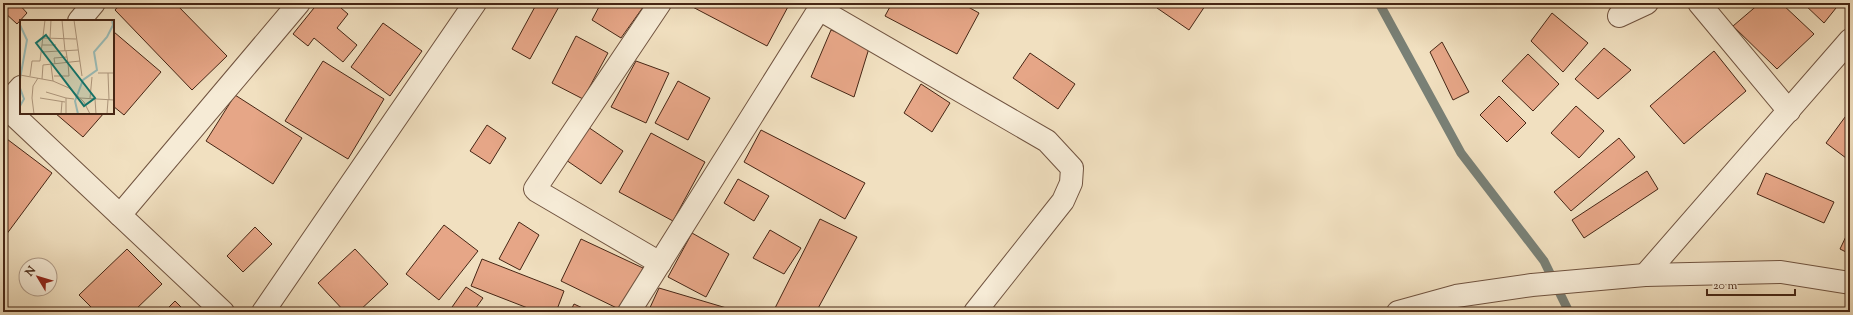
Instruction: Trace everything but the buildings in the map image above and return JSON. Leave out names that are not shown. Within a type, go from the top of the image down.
[{"type":"street","points":[[80,20],[94,3]]},
{"type":"street","points":[[120,215],[299,3]]},
{"type":"street","points":[[263,312],[474,3]]},
{"type":"street","points":[[660,3],[535,189],[660,263]]},
{"type":"street","points":[[1619,16],[1647,3]]},
{"type":"street","points":[[1699,3],[1789,111]]},
{"type":"street","points":[[629,312],[821,6],[1048,142],[1072,168],[1071,183],[1063,201],[975,312]]},
{"type":"street","points":[[1645,275],[1850,40]]},
{"type":"street","points":[[20,88],[4,106],[223,312]]},
{"type":"street","points":[[1398,312],[1456,296],[1532,285],[1645,275],[1781,272],[1850,283]]},
{"type":"waterway","points":[[1379,3],[1461,153],[1544,261],[1569,312]]}]
